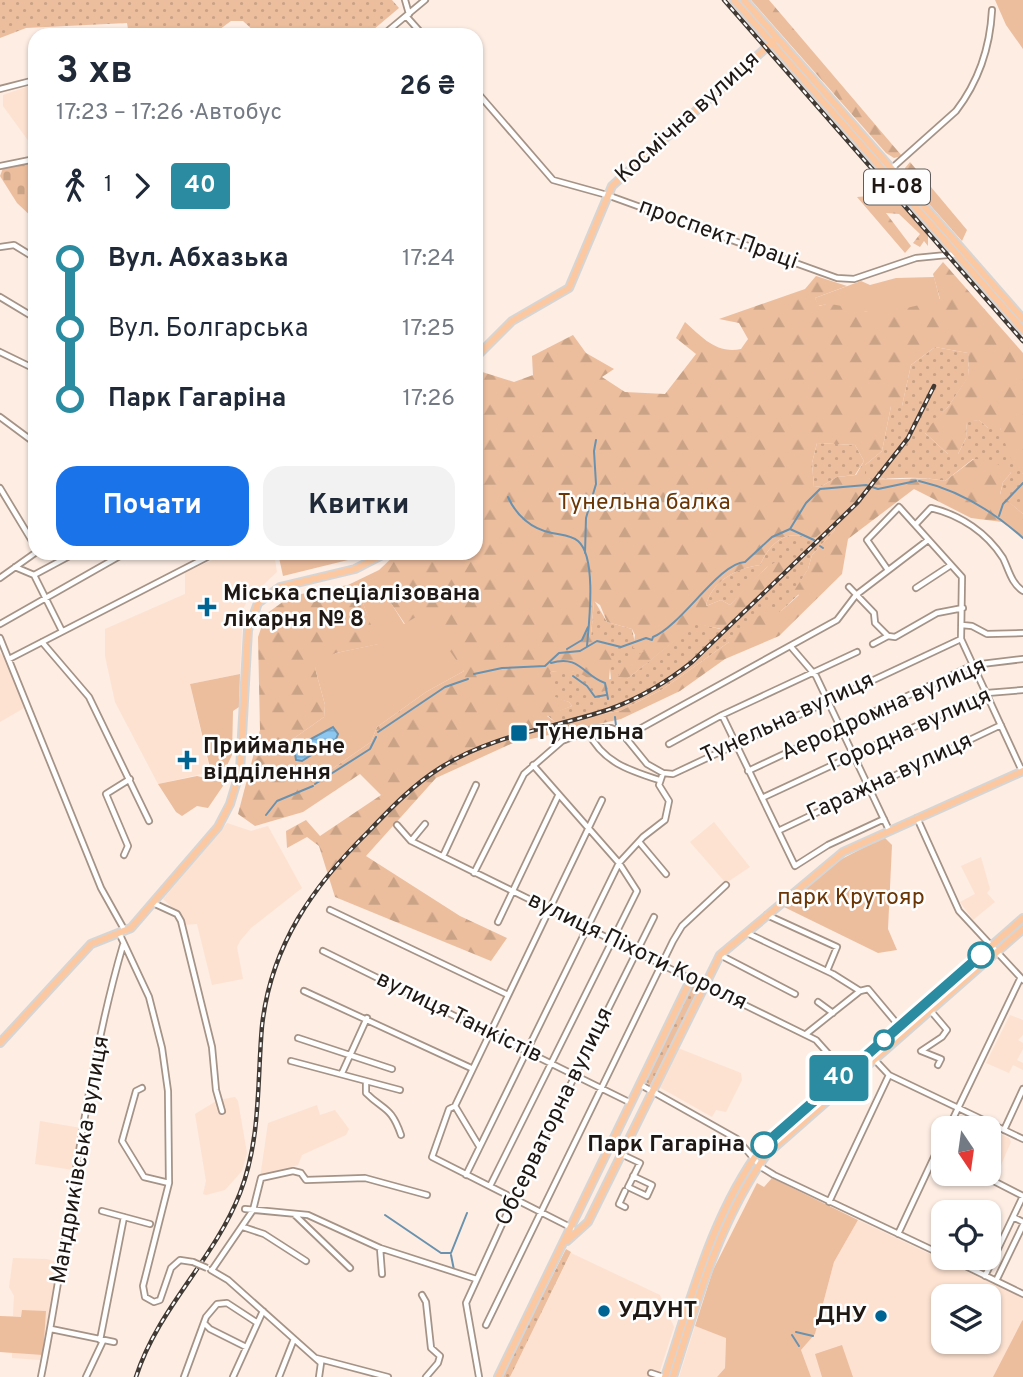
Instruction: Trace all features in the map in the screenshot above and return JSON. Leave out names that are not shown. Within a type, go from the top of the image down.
[{"type":"main road","name":"Н-08","points":[[734,0],[774,41],[889,171],[1023,330]]},
{"type":"main road","name":"Н-08","points":[[744,0],[774,41]]},
{"type":"main road","name":"Космічна вулиця","points":[[483,350],[512,321],[569,288],[614,183],[774,41]]},
{"type":"main road","name":"Н-08","points":[[959,252],[1023,319]]},
{"type":"main road","points":[[1,1042],[91,944],[123,934],[215,831],[237,784],[243,749],[248,626],[255,608],[264,597],[280,587],[364,566],[374,560]]},
{"type":"main road","points":[[567,1241],[585,1226],[720,955],[833,858],[1022,771]]},
{"type":"main road","points":[[664,1377],[705,1256],[755,1158],[768,1141],[1023,918]]},
{"type":"main road","points":[[673,1377],[709,1268],[760,1165],[774,1146],[1023,929]]},
{"type":"main road","points":[[498,1377],[567,1241],[688,985],[693,980]]},
{"type":"main road","name":"вулиця Піхоти Короля","points":[[693,980],[703,985]]},
{"type":"street","points":[[405,0],[407,15],[417,28]]},
{"type":"street","points":[[391,28],[425,0]]},
{"type":"street","points":[[889,171],[956,111],[965,99],[985,57],[992,10]]},
{"type":"street","points":[[0,89],[28,82]]},
{"type":"street","name":"проспект Праці","points":[[483,98],[553,180],[607,195],[844,280],[862,277],[916,258],[959,252]]},
{"type":"street","points":[[0,166],[28,160]]},
{"type":"street","points":[[0,247],[14,245],[28,254]]},
{"type":"street","points":[[0,297],[28,314]]},
{"type":"street","points":[[0,352],[28,366]]},
{"type":"street","points":[[0,417],[28,438]]},
{"type":"street","points":[[0,488],[28,534]]},
{"type":"street","points":[[888,570],[867,540],[899,507],[962,577],[961,639],[1022,771]]},
{"type":"street","points":[[916,524],[931,508],[972,525],[1002,557],[1015,584],[1023,591]]},
{"type":"street","points":[[625,737],[837,620],[856,595],[928,540]]},
{"type":"street","points":[[0,578],[28,558]]},
{"type":"street","points":[[34,575],[62,560]]},
{"type":"street","points":[[0,624],[112,560]]},
{"type":"street","points":[[9,659],[201,560]]},
{"type":"street","points":[[916,588],[951,565]]},
{"type":"street","points":[[15,567],[34,575],[62,631]]},
{"type":"street","points":[[849,587],[874,613],[875,623],[888,636]]},
{"type":"street","points":[[873,644],[888,636],[895,637],[937,613],[963,608]]},
{"type":"street","points":[[962,625],[987,634],[1023,633]]},
{"type":"street","points":[[0,638],[101,888],[123,934],[123,944],[149,997],[162,1048],[168,1091],[169,1183],[142,1286],[145,1297],[154,1302],[160,1300],[175,1263],[183,1260],[209,1269],[223,1276],[316,1358],[322,1365],[319,1377]]},
{"type":"street","name":"Тунельна вулиця","points":[[663,773],[676,773],[961,639]]},
{"type":"street","points":[[42,642],[89,697],[149,821]]},
{"type":"street","points":[[790,648],[812,670],[855,754],[889,830]]},
{"type":"street","points":[[669,744],[812,670],[857,652]]},
{"type":"street","name":"Аеродромна вулиця","points":[[748,771],[841,725],[973,666],[1023,659]]},
{"type":"street","name":"Городна вулиця","points":[[762,798],[987,692],[1023,690]]},
{"type":"street","points":[[722,715],[795,866],[828,845],[884,819]]},
{"type":"street","name":"Гаражна вулиця","points":[[778,831],[1001,725]]},
{"type":"street","points":[[474,873],[516,789],[533,765],[562,741],[595,728],[611,728],[625,737],[641,759],[663,773],[659,780]]},
{"type":"street","points":[[466,1175],[619,863],[643,837],[661,826],[667,816],[670,800],[659,780],[609,760],[597,750],[587,732]]},
{"type":"street","points":[[490,1186],[637,891],[619,863],[533,765]]},
{"type":"street","points":[[124,855],[128,846],[106,793],[130,779]]},
{"type":"street","points":[[443,856],[476,785]]},
{"type":"street","points":[[498,922],[558,796]]},
{"type":"street","points":[[573,1228],[515,1196],[466,1175],[430,1155],[449,1109],[454,1106],[602,800]]},
{"type":"street","points":[[916,818],[959,911],[1021,980],[954,1116]]},
{"type":"street","points":[[411,841],[425,824]]},
{"type":"street","name":"вулиця Піхоти Короля","points":[[397,825],[411,841],[693,980]]},
{"type":"street","points":[[640,843],[666,874]]},
{"type":"street","points":[[486,1325],[682,926],[726,884]]},
{"type":"street","points":[[153,903],[177,914],[181,921],[212,1047],[222,1111]]},
{"type":"street","points":[[330,910],[506,994]]},
{"type":"street","points":[[766,915],[838,947],[827,971]]},
{"type":"street","name":"Обсерваторна вулиця","points":[[479,1377],[465,1306],[515,1196],[654,917]]},
{"type":"street","points":[[746,932],[827,971],[860,991]]},
{"type":"street","name":"Мандриківська вулиця","points":[[41,1377],[96,1063],[123,944]]},
{"type":"street","name":"вулиця Танкістів","points":[[323,951],[632,1103]]},
{"type":"street","points":[[720,955],[795,994]]},
{"type":"street","name":"вулиця Піхоти Короля","points":[[703,985],[816,1040],[851,1079]]},
{"type":"street","points":[[805,1035],[860,991],[868,989],[899,1026]]},
{"type":"street","points":[[304,991],[471,1068]]},
{"type":"street","points":[[818,1002],[833,1013]]},
{"type":"street","points":[[930,1010],[947,1030],[942,1037],[921,1051],[941,1059],[938,1065]]},
{"type":"street","points":[[342,1073],[367,1018]]},
{"type":"street","points":[[298,1038],[392,1069]]},
{"type":"street","points":[[868,1053],[889,1075],[1023,1139]]},
{"type":"street","points":[[291,1061],[400,1090]]},
{"type":"street","points":[[829,1202],[889,1075]]},
{"type":"street","points":[[366,1083],[366,1093],[385,1105],[395,1119],[401,1135]]},
{"type":"street","points":[[641,1085],[737,1139],[760,1165],[829,1202],[931,1249]]},
{"type":"street","points":[[142,1088],[136,1091],[122,1141],[144,1177],[169,1183]]},
{"type":"street","points":[[1004,1130],[1023,1089]]},
{"type":"street","points":[[454,1106],[479,1146]]},
{"type":"street","points":[[620,1154],[640,1163],[633,1176],[628,1186],[647,1196],[652,1185],[633,1176]]},
{"type":"street","points":[[898,1234],[931,1165]]},
{"type":"street","points":[[209,1269],[243,1227],[253,1210],[261,1178],[293,1171],[301,1173],[306,1180],[365,1178],[427,1195]]},
{"type":"street","points":[[985,1276],[1023,1196],[1001,1185]]},
{"type":"street","points":[[625,1191],[619,1205],[625,1207]]},
{"type":"street","points":[[245,1209],[317,1218],[380,1248],[476,1279]]},
{"type":"street","points":[[102,1211],[150,1224]]},
{"type":"street","points":[[294,1214],[350,1268]]},
{"type":"street","points":[[86,1377],[102,1340],[124,1217]]},
{"type":"street","points":[[996,1281],[1023,1223],[1013,1217]]},
{"type":"street","points":[[243,1227],[264,1234],[306,1261]]},
{"type":"street","points":[[380,1248],[382,1274]]},
{"type":"street","points":[[973,1270],[1023,1294]]},
{"type":"street","points":[[422,1295],[426,1302],[431,1348],[440,1353],[440,1359],[426,1377]]},
{"type":"street","points":[[184,1377],[210,1311],[222,1302],[257,1322]]},
{"type":"street","points":[[233,1377],[264,1311]]},
{"type":"street","points":[[204,1322],[210,1329],[246,1347]]},
{"type":"street","points":[[51,1329],[114,1342]]},
{"type":"street","points":[[279,1377],[294,1339]]},
{"type":"street","points":[[316,1358],[388,1377]]},
{"type":"street","points":[[651,1373],[664,1377]]},
{"type":"shaded area","points":[[28,86],[28,140],[3,106],[3,95]]},
{"type":"shaded area","points":[[212,560],[275,560],[277,572],[248,599],[243,609],[240,674],[190,684],[210,772],[158,784],[115,702],[105,656],[105,629],[185,594],[185,572]]},
{"type":"shaded area","points":[[0,653],[7,660],[24,708],[0,722]]},
{"type":"shaded area","points":[[714,822],[750,867],[729,881],[724,881],[690,842]]},
{"type":"shaded area","points":[[227,823],[251,831],[268,826],[302,888],[251,928],[240,941],[237,947],[243,979],[212,985],[197,924],[184,925],[182,917],[163,899]]},
{"type":"shaded area","points":[[981,857],[990,889],[987,893],[995,902],[973,920],[960,902],[975,894],[961,866]]},
{"type":"shaded area","points":[[1010,1015],[1023,1020],[1023,1035],[1018,1040],[1023,1043],[1023,1049],[1017,1060],[1023,1063],[1023,1070],[1013,1065],[1009,1073],[986,1063]]},
{"type":"shaded area","points":[[678,1048],[741,1073],[742,1080],[726,1112],[716,1110],[712,1117],[659,1087]]},
{"type":"shaded area","points":[[235,1097],[247,1153],[242,1171],[225,1190],[206,1195],[203,1194],[206,1181],[195,1114],[218,1100]]},
{"type":"shaded area","points":[[317,1105],[320,1115],[335,1110],[349,1129],[346,1135],[302,1155],[298,1165],[260,1178],[268,1123]]},
{"type":"shaded area","points":[[40,1121],[81,1128],[73,1170],[35,1164]]},
{"type":"shaded area","points":[[1001,1134],[1011,1142],[1001,1165]]},
{"type":"shaded area","name":"ДНУ","points":[[858,1220],[931,1255],[931,1270],[964,1270],[993,1284],[931,1284],[931,1354],[1001,1354],[1001,1288],[1023,1298],[1023,1377],[811,1377],[801,1350],[815,1334],[834,1262]]},
{"type":"shaded area","name":"УДУНТ","points":[[571,1253],[660,1295],[674,1327],[658,1377],[510,1377]]},
{"type":"shaded area","points":[[13,1258],[47,1259],[60,1263],[40,1360],[12,1358],[12,1353],[0,1352],[0,1316],[13,1316],[14,1296],[9,1287]]},
{"type":"shaded area","points":[[695,1326],[726,1337],[725,1368],[717,1377],[679,1377]]},
{"type":"green space","points":[[0,0],[392,0],[399,8],[375,28],[251,28],[243,21],[231,21],[222,28],[128,28],[127,23],[26,28],[0,38]]},
{"type":"green space","points":[[751,0],[769,0],[902,156],[894,158],[886,153]]},
{"type":"green space","points":[[995,0],[1023,0],[1023,49],[1006,25]]},
{"type":"green space","points":[[910,162],[967,230],[962,241],[907,179],[905,168]]},
{"type":"green space","points":[[28,163],[28,213],[17,203],[0,176],[3,168]]},
{"type":"green space","points":[[873,165],[879,171],[878,175],[928,234],[928,246],[924,241],[920,247],[913,243],[920,234],[899,214],[886,213],[911,246],[905,253],[857,197],[869,196],[876,178],[872,174]]},
{"type":"green space","name":"Тунельна балка","points":[[943,262],[1023,353],[1023,474],[1010,457],[1000,428],[988,428],[979,420],[967,422],[966,438],[958,454],[948,454],[924,432],[948,407],[969,375],[968,353],[935,347],[911,365],[902,406],[891,406],[882,451],[865,465],[865,478],[945,481],[974,459],[991,460],[1011,473],[1003,482],[1000,494],[1023,514],[1023,537],[1002,522],[971,518],[914,489],[848,539],[842,574],[779,636],[725,659],[680,691],[621,719],[513,743],[436,778],[366,856],[460,916],[507,938],[491,961],[335,897],[319,846],[307,837],[287,848],[286,831],[306,820],[320,836],[381,795],[360,774],[303,812],[255,826],[238,814],[260,730],[258,637],[266,614],[291,596],[348,585],[379,570],[390,560],[483,560],[483,372],[514,382],[533,375],[532,356],[573,335],[586,353],[614,369],[602,377],[625,392],[665,394],[696,354],[676,338],[685,322],[717,347],[741,349],[748,339],[739,323],[719,319],[805,289],[816,276],[847,286],[815,298],[819,306],[834,302],[867,312],[940,299],[933,274]],"holes":[[[817,443],[855,445],[864,461],[856,475],[837,477],[822,486],[814,487],[812,463]],[[832,523],[835,530],[812,555],[808,569],[794,591],[799,595],[780,612],[767,610],[729,638],[729,642],[663,689],[620,711],[555,722],[547,716],[572,706],[569,702],[553,696],[550,672],[579,673],[602,692],[608,689],[610,668],[617,663],[610,656],[607,641],[599,635],[591,636],[594,601],[600,605],[607,622],[632,629],[635,635],[633,648],[644,651],[623,665],[618,676],[627,679],[696,624],[722,629],[796,558],[787,558],[769,566],[730,605],[721,600],[706,606],[719,583],[742,569],[760,565],[769,550],[781,539],[795,535],[812,541]],[[374,578],[405,624],[464,671],[426,692],[377,727],[371,742],[313,782],[296,769],[289,770],[279,781],[266,766],[283,746],[324,717],[325,705],[315,668],[336,653],[379,644],[357,588]]]},
{"type":"green space","points":[[934,277],[940,300],[895,310],[868,312],[838,305],[818,306],[815,298],[861,281],[870,285],[896,278]]},
{"type":"green space","points":[[935,347],[968,353],[969,376],[948,407],[925,433],[948,454],[958,454],[966,438],[967,421],[979,420],[988,428],[1000,428],[1023,474],[1023,514],[1000,495],[1003,482],[1011,473],[973,459],[945,481],[915,478],[865,479],[865,465],[882,451],[891,406],[902,406],[911,365]]},
{"type":"green space","points":[[817,443],[855,445],[864,461],[855,475],[837,477],[822,486],[814,487],[812,463]]},
{"type":"green space","points":[[831,522],[835,530],[812,555],[808,569],[795,591],[799,594],[780,612],[729,638],[729,642],[663,689],[620,711],[555,722],[547,715],[572,706],[569,702],[552,697],[549,672],[573,671],[594,682],[611,679],[607,641],[591,637],[594,600],[607,622],[632,629],[635,643],[645,651],[627,679],[696,623],[720,629],[768,566],[730,605],[721,600],[706,606],[719,583],[742,569],[760,565],[769,550],[781,539],[796,535],[813,541]]},
{"type":"green space","points":[[280,560],[348,560],[283,576]]},
{"type":"green space","points":[[375,577],[404,624],[423,613],[464,671],[426,692],[377,727],[371,742],[313,782],[295,769],[289,770],[279,782],[266,766],[269,751],[276,743],[283,746],[324,717],[325,705],[315,668],[321,659],[378,644],[357,587]]},
{"type":"green space","points":[[240,674],[239,707],[233,711],[232,755],[222,776],[211,772],[190,684]]},
{"type":"green space","points":[[197,776],[225,783],[208,808],[197,806],[182,816],[176,812],[158,784]]},
{"type":"green space","name":"парк Крутояр","points":[[884,837],[892,845],[888,929],[897,950],[878,953],[782,906],[834,863]]},
{"type":"green space","points":[[694,983],[699,989],[650,1086],[645,1081],[689,987]]},
{"type":"green space","points":[[772,1178],[858,1220],[834,1262],[815,1334],[801,1350],[811,1377],[717,1377],[725,1368],[726,1338],[695,1326],[713,1270],[757,1183],[764,1187]]},
{"type":"green space","points":[[566,1249],[571,1252],[510,1377],[501,1377]]},
{"type":"green space","points":[[22,1310],[46,1311],[43,1355],[0,1352],[0,1316],[21,1317]]},
{"type":"green space","points":[[1022,1321],[1023,1377],[993,1377]]},
{"type":"green space","points":[[842,1345],[853,1377],[822,1377],[815,1354]]},
{"type":"water","points":[[333,727],[338,734],[336,739],[302,761],[296,760],[294,748]]},
{"type":"waterway","points":[[585,553],[586,518],[596,484],[596,440]]},
{"type":"waterway","points":[[474,674],[502,668],[545,666],[559,653],[580,651],[597,641],[621,647],[646,638],[652,640],[724,572],[745,562],[772,537],[790,529],[806,503],[820,489],[866,485],[878,489],[916,481]]},
{"type":"waterway","points":[[919,481],[948,490],[975,503],[1023,538]]},
{"type":"waterway","points":[[999,516],[1003,504],[1023,483]]},
{"type":"waterway","points":[[508,497],[515,510],[531,525],[572,538],[584,549],[590,575],[587,646]]},
{"type":"waterway","points":[[790,529],[814,540]]},
{"type":"waterway","points":[[567,649],[582,640],[588,627]]},
{"type":"waterway","points":[[551,663],[568,661],[581,667],[605,683],[608,699]]},
{"type":"waterway","points":[[573,676],[587,686],[595,697],[606,695]]},
{"type":"waterway","points":[[378,732],[445,687],[468,679]]},
{"type":"waterway","points":[[615,717],[616,726]]},
{"type":"waterway","points":[[619,734],[644,764]]},
{"type":"waterway","points":[[315,784],[370,749],[376,737]]},
{"type":"waterway","points":[[266,815],[277,801],[313,786]]},
{"type":"waterway","points":[[385,1215],[441,1253],[451,1253],[467,1213]]},
{"type":"waterway","points":[[451,1255],[454,1270]]},
{"type":"waterway","points":[[796,1332],[813,1336]]},
{"type":"waterway","points":[[792,1335],[799,1346]]},
{"type":"railway","points":[[724,0],[1023,341]]},
{"type":"railway","points":[[136,1377],[158,1329],[216,1240],[240,1193],[247,1173],[255,1131],[262,1026],[267,997],[285,943],[330,873],[394,805],[440,768],[481,747],[621,705],[653,689],[692,662],[857,503],[908,438],[934,386]]},
{"type":"bus line","name":"40","points":[[764,1145],[981,955]]},
{"type":"place","name":"Міська спеціалізована лікарня № 8","points":[[207,607]]},
{"type":"place","name":"Тунельна","points":[[519,733]]},
{"type":"place","name":"Приймальне відділення","points":[[187,760]]},
{"type":"place","name":"Парк Гагаріна","points":[[764,1145]]},
{"type":"place","name":"УДУНТ","points":[[604,1311]]},
{"type":"place","name":"ДНУ","points":[[881,1316]]}]
